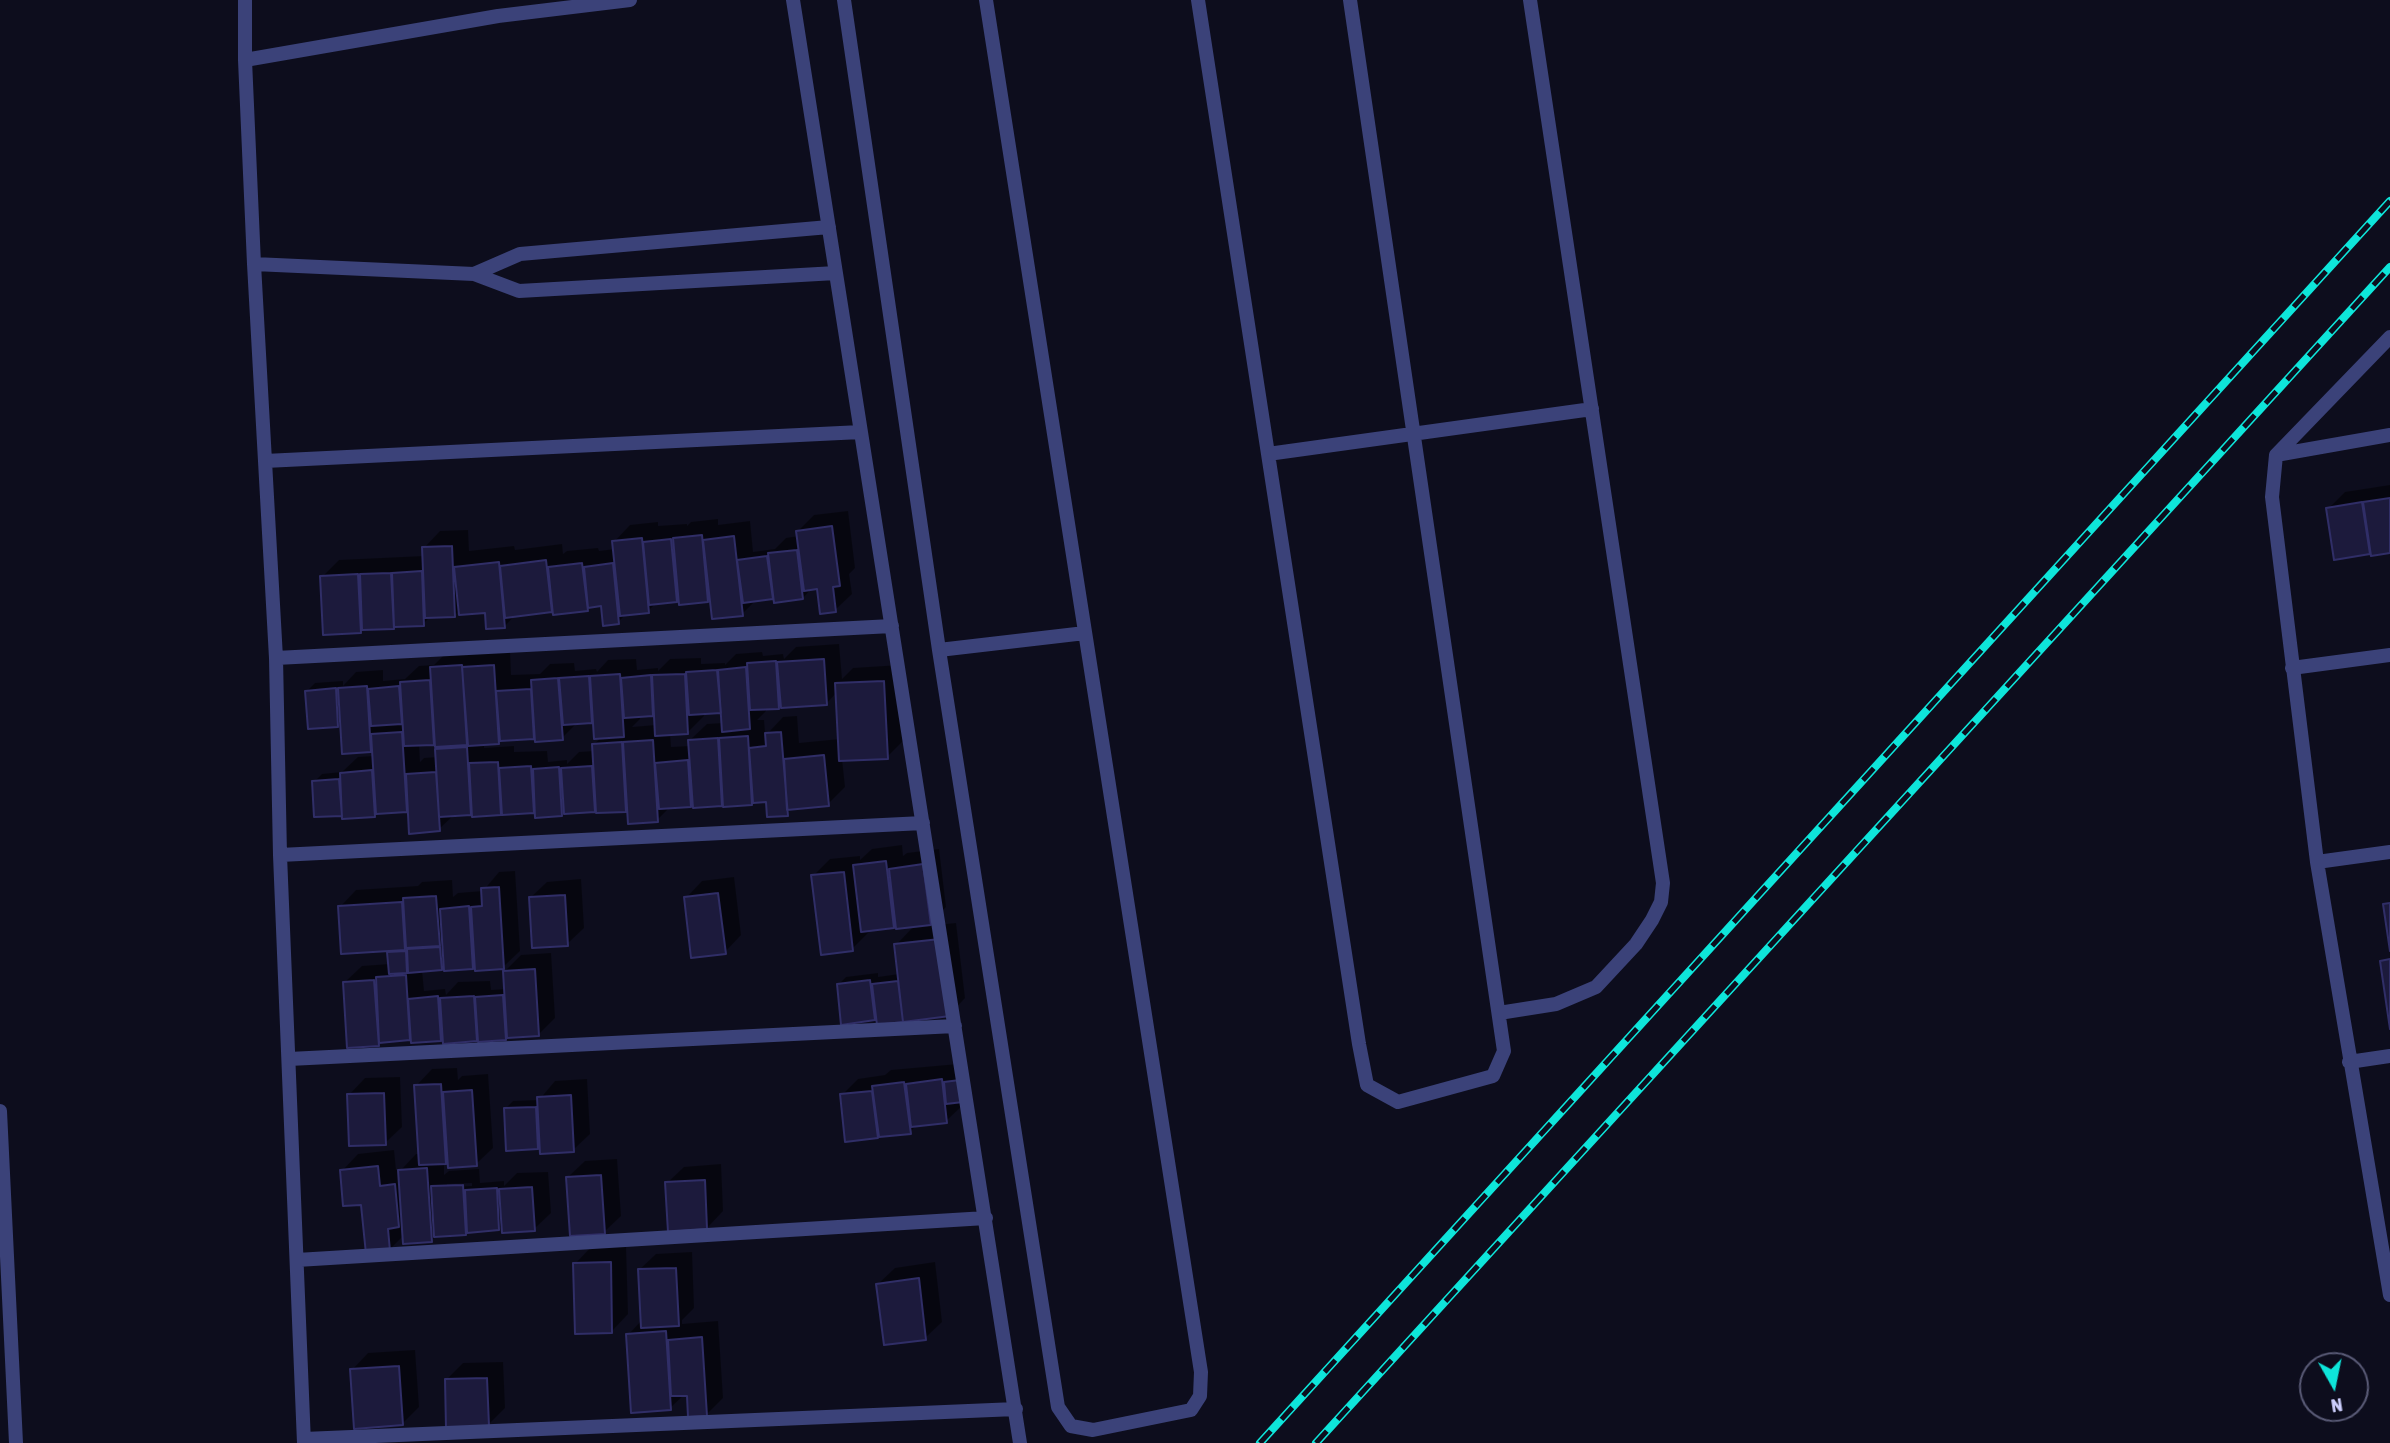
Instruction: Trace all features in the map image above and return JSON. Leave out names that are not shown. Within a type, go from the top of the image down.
[{"type":"street","points":[[245,0],[254,264],[276,658],[280,855],[304,1441],[1016,1409]]},
{"type":"street","points":[[498,16],[513,0]]},
{"type":"street","points":[[245,60],[498,16],[630,0]]},
{"type":"street","points":[[793,0],[1020,1443]]},
{"type":"street","points":[[844,0],[939,650],[1058,1407],[1070,1426],[1093,1430],[1191,1410],[1200,1396],[1201,1372],[986,0]]},
{"type":"street","points":[[1198,0],[1367,1085],[1398,1102],[1493,1076],[1504,1051],[1350,0]]},
{"type":"street","points":[[1499,1013],[1556,1004],[1596,987],[1636,944],[1661,902],[1663,883],[1530,0]]},
{"type":"street","points":[[474,274],[520,254],[829,227]]},
{"type":"street","points":[[254,264],[474,274],[519,291],[836,273]]},
{"type":"street","points":[[2390,337],[2276,455],[2272,497],[2317,862],[2349,1062],[2387,1261],[2390,1295]]},
{"type":"street","points":[[1268,454],[1592,409]]},
{"type":"street","points":[[265,461],[861,432]]},
{"type":"street","points":[[2276,455],[2390,435]]},
{"type":"street","points":[[276,658],[892,626]]},
{"type":"street","points":[[939,650],[1085,633]]},
{"type":"street","points":[[2292,668],[2390,655]]},
{"type":"street","points":[[280,855],[923,823]]},
{"type":"street","points":[[2317,862],[2390,852]]},
{"type":"street","points":[[289,1059],[955,1026]]},
{"type":"street","points":[[2349,1062],[2390,1056]]},
{"type":"street","points":[[0,1111],[16,1443]]},
{"type":"street","points":[[297,1260],[986,1218]]},
{"type":"building","points":[[2390,498],[2390,553],[2371,556],[2363,502]]},
{"type":"building","points":[[2362,502],[2370,554],[2334,560],[2326,508]]},
{"type":"building","points":[[832,526],[840,586],[833,587],[836,612],[820,614],[817,589],[804,591],[796,531]]},
{"type":"building","points":[[702,535],[708,602],[679,605],[673,538]]},
{"type":"building","points":[[734,536],[743,616],[712,619],[703,540]]},
{"type":"building","points":[[642,538],[649,613],[620,616],[612,541]]},
{"type":"building","points":[[671,539],[677,602],[649,605],[643,542]]},
{"type":"building","points":[[452,546],[455,617],[425,618],[422,547]]},
{"type":"building","points":[[797,550],[803,599],[774,603],[768,553]]},
{"type":"building","points":[[767,556],[773,599],[743,603],[737,560]]},
{"type":"building","points":[[546,560],[552,612],[505,618],[500,566]]},
{"type":"building","points":[[499,562],[505,628],[486,629],[485,613],[459,615],[454,567]]},
{"type":"building","points":[[582,563],[588,611],[553,615],[548,567]]},
{"type":"building","points":[[613,563],[619,624],[603,626],[601,606],[588,608],[584,567]]},
{"type":"building","points":[[422,571],[424,626],[394,627],[392,573]]},
{"type":"building","points":[[391,573],[394,629],[362,630],[360,574]]},
{"type":"building","points":[[358,574],[361,633],[323,635],[320,576]]},
{"type":"building","points":[[824,659],[827,705],[781,708],[777,662]]},
{"type":"building","points":[[776,661],[779,709],[750,710],[747,663]]},
{"type":"building","points":[[462,665],[467,745],[435,747],[430,667]]},
{"type":"building","points":[[494,665],[499,744],[468,746],[462,667]]},
{"type":"building","points":[[746,667],[750,729],[722,732],[718,670]]},
{"type":"building","points":[[717,670],[721,713],[689,715],[686,672]]},
{"type":"building","points":[[620,674],[624,737],[594,739],[590,676]]},
{"type":"building","points":[[685,674],[688,734],[655,736],[652,675]]},
{"type":"building","points":[[651,675],[653,716],[624,718],[621,678]]},
{"type":"building","points":[[589,676],[592,723],[563,725],[559,678]]},
{"type":"building","points":[[558,678],[563,740],[535,742],[531,680]]},
{"type":"building","points":[[430,680],[434,745],[404,746],[400,682]]},
{"type":"building","points":[[884,681],[888,759],[839,761],[835,683]]},
{"type":"building","points":[[367,686],[371,752],[342,754],[338,688]]},
{"type":"building","points":[[399,686],[402,724],[371,726],[368,689]]},
{"type":"building","points":[[336,688],[338,727],[308,729],[305,691]]},
{"type":"building","points":[[531,689],[534,739],[500,741],[496,691]]},
{"type":"building","points":[[402,732],[407,812],[376,814],[371,734]]},
{"type":"building","points":[[781,732],[788,816],[767,817],[766,802],[753,803],[749,748],[766,746],[765,733]]},
{"type":"building","points":[[748,736],[752,805],[723,807],[719,738]]},
{"type":"building","points":[[718,738],[722,806],[693,808],[688,740]]},
{"type":"building","points":[[653,740],[658,822],[628,824],[623,742]]},
{"type":"building","points":[[622,742],[626,812],[596,813],[592,744]]},
{"type":"building","points":[[467,747],[471,815],[439,817],[435,749]]},
{"type":"building","points":[[824,755],[829,806],[787,810],[784,759]]},
{"type":"building","points":[[688,760],[691,807],[659,809],[655,763]]},
{"type":"building","points":[[498,762],[501,815],[472,817],[469,763]]},
{"type":"building","points":[[531,766],[534,813],[502,815],[499,768]]},
{"type":"building","points":[[592,766],[595,812],[564,814],[561,768]]},
{"type":"building","points":[[559,767],[562,816],[535,818],[533,769]]},
{"type":"building","points":[[372,770],[375,817],[342,819],[340,773]]},
{"type":"building","points":[[436,772],[440,831],[409,834],[406,774]]},
{"type":"building","points":[[339,779],[342,816],[314,817],[312,781]]},
{"type":"building","points":[[886,861],[894,928],[861,932],[853,865]]},
{"type":"building","points":[[923,864],[931,925],[896,929],[889,869]]},
{"type":"building","points":[[844,872],[853,951],[821,955],[811,875]]},
{"type":"building","points":[[499,887],[504,969],[475,971],[471,907],[482,906],[481,888]]},
{"type":"building","points":[[718,893],[726,954],[691,958],[684,897]]},
{"type":"building","points":[[565,895],[568,946],[532,948],[529,897]]},
{"type":"building","points":[[436,896],[440,946],[406,948],[403,898]]},
{"type":"building","points":[[402,902],[405,950],[341,954],[338,906]]},
{"type":"building","points":[[2390,903],[2390,951],[2383,904]]},
{"type":"building","points":[[469,906],[473,969],[444,971],[440,909]]},
{"type":"building","points":[[940,939],[950,1016],[903,1022],[894,944]]},
{"type":"building","points":[[440,947],[442,970],[408,973],[407,949]]},
{"type":"building","points":[[406,951],[407,973],[389,974],[387,952]]},
{"type":"building","points":[[2390,959],[2390,1029],[2380,961]]},
{"type":"building","points":[[535,969],[539,1036],[507,1038],[503,971]]},
{"type":"building","points":[[406,975],[410,1040],[379,1043],[376,977]]},
{"type":"building","points":[[374,980],[379,1046],[347,1048],[343,982]]},
{"type":"building","points":[[870,980],[875,1020],[841,1025],[837,984]]},
{"type":"building","points":[[898,981],[903,1022],[877,1025],[872,984]]},
{"type":"building","points":[[503,995],[506,1040],[478,1042],[475,997]]},
{"type":"building","points":[[438,996],[441,1041],[411,1043],[408,999]]},
{"type":"building","points":[[474,996],[477,1041],[443,1044],[440,998]]},
{"type":"building","points":[[942,1079],[947,1123],[911,1127],[906,1084]]},
{"type":"building","points":[[960,1080],[963,1102],[946,1104],[944,1082]]},
{"type":"building","points":[[904,1082],[911,1134],[879,1137],[872,1086]]},
{"type":"building","points":[[441,1084],[446,1164],[419,1165],[414,1085]]},
{"type":"building","points":[[472,1090],[477,1166],[448,1168],[443,1092]]},
{"type":"building","points":[[872,1091],[878,1138],[845,1142],[840,1094]]},
{"type":"building","points":[[384,1093],[386,1145],[349,1146],[347,1094]]},
{"type":"building","points":[[571,1095],[574,1152],[540,1154],[537,1097]]},
{"type":"building","points":[[536,1107],[538,1149],[506,1151],[504,1108]]},
{"type":"building","points":[[378,1166],[380,1186],[395,1184],[399,1227],[388,1229],[390,1251],[366,1254],[361,1205],[343,1206],[340,1170]]},
{"type":"building","points":[[427,1168],[432,1242],[403,1244],[398,1170]]},
{"type":"building","points":[[601,1175],[605,1234],[570,1236],[566,1177]]},
{"type":"building","points":[[705,1180],[707,1229],[668,1232],[665,1182]]},
{"type":"building","points":[[463,1185],[466,1235],[434,1237],[431,1186]]},
{"type":"building","points":[[532,1187],[535,1231],[502,1233],[499,1189]]},
{"type":"building","points":[[497,1188],[499,1230],[467,1233],[465,1190]]},
{"type":"building","points":[[611,1262],[612,1333],[575,1334],[573,1263]]},
{"type":"building","points":[[676,1268],[679,1326],[641,1328],[638,1269]]},
{"type":"building","points":[[919,1278],[926,1340],[884,1345],[876,1284]]},
{"type":"building","points":[[666,1331],[671,1410],[631,1413],[626,1334]]},
{"type":"building","points":[[702,1337],[707,1416],[688,1417],[687,1396],[671,1396],[668,1340]]},
{"type":"building","points":[[399,1366],[403,1425],[354,1429],[350,1369]]},
{"type":"building","points":[[487,1378],[489,1426],[446,1428],[445,1379]]},
{"type":"railway","points":[[1260,1443],[2390,201]]},
{"type":"railway","points":[[1316,1443],[2390,267]]}]
